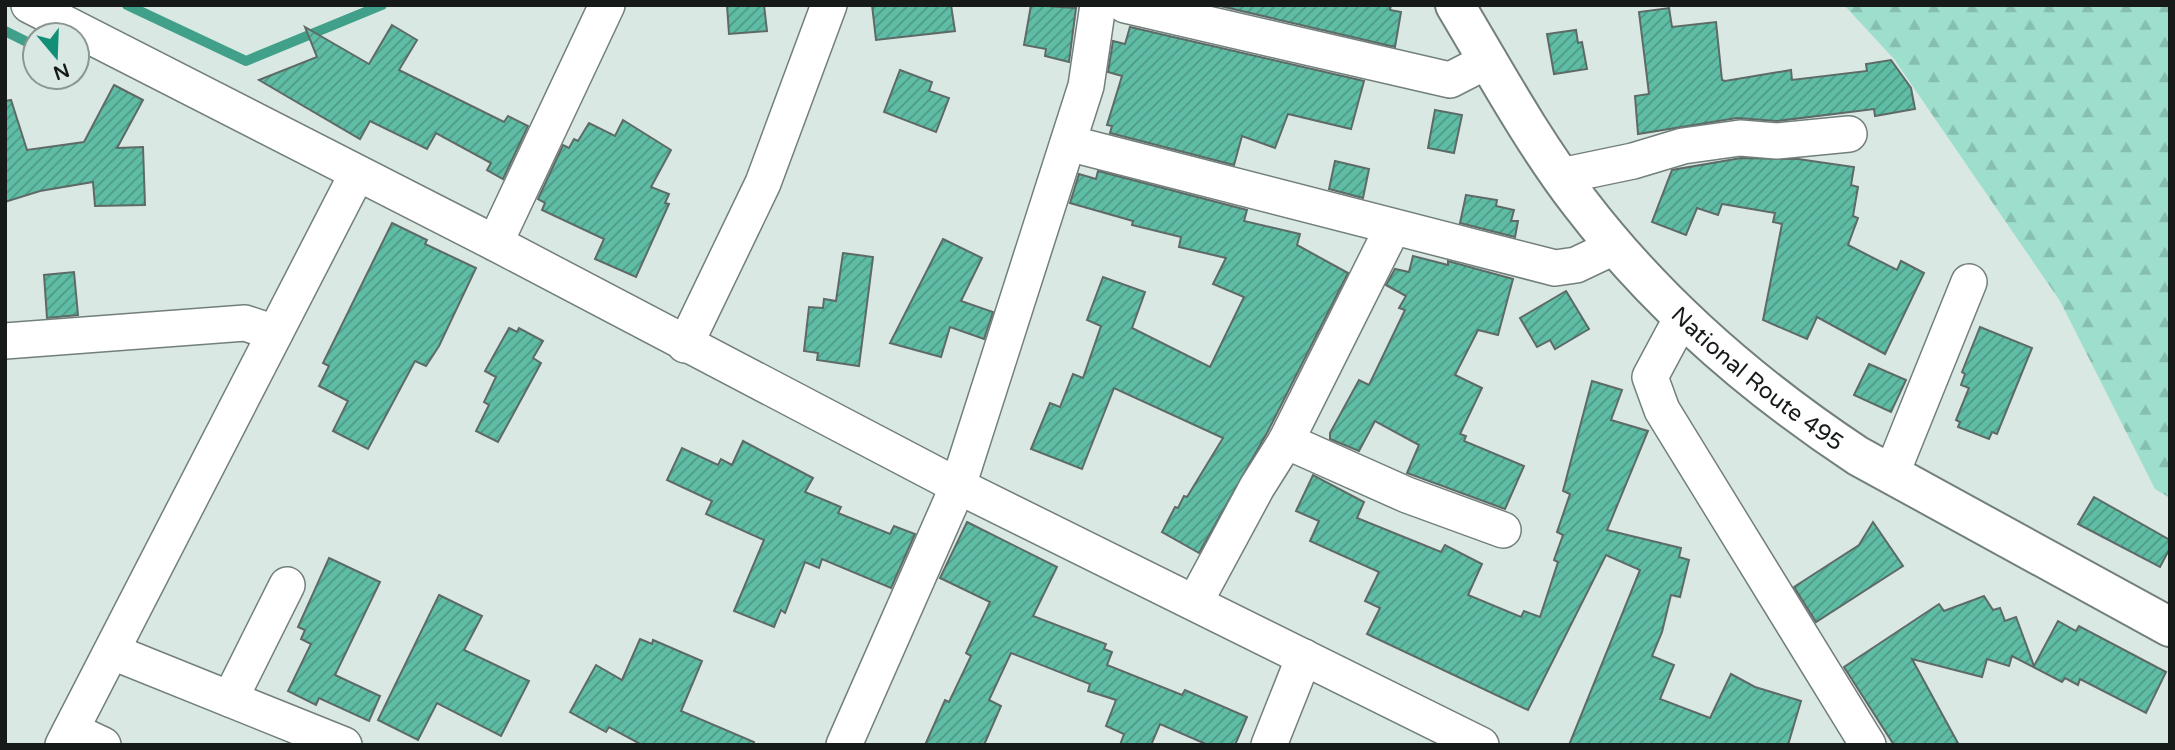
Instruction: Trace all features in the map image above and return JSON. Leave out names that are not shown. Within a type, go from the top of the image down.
[{"type":"highway","name":"National Route 495","points":[[1455,5],[1561,176],[1614,247],[1681,319],[1743,373],[1810,424],[1891,475],[2170,627]]},
{"type":"street","points":[[29,5],[495,243],[685,345],[958,485],[1481,745]]},
{"type":"street","points":[[495,243],[607,5]]},
{"type":"street","points":[[685,345],[763,183],[829,5]]},
{"type":"street","points":[[844,745],[958,485],[1086,86],[1098,5]]},
{"type":"street","points":[[1125,5],[1450,80],[1489,60]]},
{"type":"street","points":[[1561,176],[1633,161],[1683,146],[1740,138],[1777,141],[1849,134]]},
{"type":"street","points":[[1068,143],[1392,229],[1555,268],[1576,265],[1614,247]]},
{"type":"street","points":[[103,745],[67,737],[358,174]]},
{"type":"street","points":[[1195,602],[1257,487],[1286,441],[1392,229]]},
{"type":"street","points":[[1891,475],[1969,282]]},
{"type":"street","points":[[1681,319],[1650,377],[1662,410],[1868,745]]},
{"type":"street","points":[[5,341],[245,323],[275,333]]},
{"type":"street","points":[[1286,441],[1407,495],[1503,530]]},
{"type":"street","points":[[230,699],[287,585]]},
{"type":"street","points":[[113,652],[344,745]]},
{"type":"street","points":[[1269,745],[1304,657]]},
{"type":"green space","points":[[1844,5],[2170,5],[2170,498],[2155,489],[2060,301],[1894,59]]},
{"type":"building","points":[[727,5],[764,5],[767,31],[729,34]]},
{"type":"building","points":[[872,5],[951,5],[955,31],[876,40]]},
{"type":"building","points":[[1031,5],[1076,8],[1069,62],[1045,56],[1046,49],[1024,45]]},
{"type":"building","points":[[1216,5],[1391,5],[1390,10],[1401,12],[1395,47]]},
{"type":"building","points":[[1669,8],[1672,27],[1716,22],[1722,80],[1791,70],[1792,80],[1867,71],[1866,64],[1891,60],[1911,88],[1915,109],[1875,116],[1874,109],[1777,121],[1737,118],[1638,134],[1635,96],[1649,94],[1639,12]]},
{"type":"building","points":[[392,25],[417,40],[399,70],[504,122],[508,116],[528,126],[503,179],[487,170],[491,163],[436,133],[427,149],[370,121],[360,139],[259,80],[317,57],[305,27],[369,64]]},
{"type":"building","points":[[1130,27],[1364,81],[1351,129],[1288,114],[1275,148],[1242,136],[1234,165],[1110,133],[1112,126],[1107,125],[1122,76],[1108,72],[1113,41],[1125,44]]},
{"type":"building","points":[[1576,30],[1578,43],[1582,42],[1587,69],[1554,74],[1547,34]]},
{"type":"building","points":[[900,70],[932,82],[929,91],[949,98],[936,132],[884,112]]},
{"type":"building","points":[[114,85],[143,100],[117,148],[143,147],[145,205],[95,206],[93,182],[40,191],[5,202],[5,101],[11,100],[27,150],[84,142]]},
{"type":"building","points":[[1435,110],[1462,115],[1454,153],[1428,148]]},
{"type":"building","points":[[623,120],[671,150],[651,187],[669,194],[665,203],[669,204],[636,277],[595,259],[604,239],[542,210],[545,203],[538,199],[563,145],[569,148],[574,139],[578,141],[589,123],[615,136]]},
{"type":"building","points":[[1741,158],[1798,159],[1854,167],[1851,185],[1858,187],[1853,216],[1858,218],[1848,245],[1897,270],[1901,261],[1924,273],[1885,354],[1817,317],[1807,339],[1763,320],[1782,224],[1773,222],[1775,213],[1722,204],[1718,215],[1697,208],[1686,235],[1652,222],[1672,170]]},
{"type":"building","points":[[1335,161],[1369,169],[1363,198],[1329,189]]},
{"type":"building","points":[[1098,171],[1247,210],[1244,221],[1300,234],[1297,245],[1348,273],[1268,431],[1199,553],[1162,532],[1175,507],[1178,508],[1184,496],[1187,497],[1223,438],[1114,388],[1082,469],[1031,449],[1050,403],[1060,407],[1073,374],[1083,378],[1101,326],[1087,320],[1103,277],[1145,292],[1132,328],[1210,367],[1244,297],[1213,284],[1226,258],[1179,247],[1181,237],[1132,225],[1133,221],[1070,203],[1079,174],[1096,179]]},
{"type":"building","points":[[1466,195],[1497,200],[1496,206],[1514,210],[1511,221],[1518,221],[1515,237],[1460,223]]},
{"type":"building","points":[[392,223],[427,240],[425,244],[476,268],[439,346],[426,366],[415,361],[368,449],[333,431],[348,401],[319,386],[329,366],[323,363]]},
{"type":"building","points":[[943,239],[982,258],[961,301],[993,312],[984,339],[950,327],[941,357],[890,343]]},
{"type":"building","points":[[843,253],[873,257],[859,366],[817,360],[818,353],[804,351],[809,307],[823,308],[824,299],[836,301]]},
{"type":"building","points":[[1413,256],[1448,265],[1448,261],[1513,279],[1498,335],[1478,330],[1455,375],[1482,388],[1460,434],[1466,436],[1464,441],[1524,466],[1505,509],[1407,473],[1419,445],[1375,421],[1359,451],[1330,439],[1330,433],[1359,380],[1369,385],[1405,310],[1399,308],[1406,296],[1386,285],[1395,269],[1409,272]]},
{"type":"building","points":[[74,272],[78,315],[47,318],[44,275]]},
{"type":"building","points":[[1566,291],[1589,329],[1555,349],[1550,340],[1537,347],[1520,318]]},
{"type":"building","points":[[1980,327],[2032,348],[1997,434],[1992,432],[1989,439],[1958,427],[1960,422],[1956,420],[1969,388],[1961,385],[1965,374],[1962,372]]},
{"type":"building","points":[[509,328],[517,332],[519,328],[543,341],[533,358],[541,363],[498,442],[476,431],[489,405],[484,402],[496,377],[485,371]]},
{"type":"building","points":[[1869,364],[1906,380],[1891,412],[1854,395]]},
{"type":"building","points":[[1592,381],[1622,390],[1611,420],[1648,431],[1607,530],[1681,548],[1679,557],[1689,560],[1680,597],[1671,595],[1662,632],[1652,656],[1674,665],[1660,699],[1710,718],[1731,674],[1755,687],[1801,701],[1788,745],[1569,745],[1640,570],[1606,555],[1528,710],[1367,634],[1380,608],[1365,601],[1379,572],[1310,541],[1319,521],[1296,511],[1313,475],[1364,502],[1357,518],[1441,552],[1445,545],[1482,564],[1468,595],[1521,617],[1524,611],[1540,617],[1558,562],[1554,560],[1563,535],[1557,532],[1570,494],[1563,491]]},
{"type":"building","points":[[743,441],[813,478],[805,492],[841,507],[838,513],[890,534],[894,526],[915,534],[891,588],[822,559],[819,568],[805,562],[785,613],[781,610],[774,627],[734,611],[764,540],[706,514],[712,501],[667,480],[682,448],[718,465],[721,459],[732,465]]},
{"type":"building","points":[[2094,497],[2170,540],[2170,548],[2160,567],[2078,524]]},
{"type":"building","points":[[967,522],[1057,567],[1033,616],[1106,644],[1104,649],[1112,652],[1107,665],[1182,695],[1185,690],[1247,717],[1235,745],[1208,745],[1160,724],[1151,745],[1120,745],[1124,734],[1106,726],[1116,700],[1088,691],[1090,684],[1011,653],[989,700],[1001,706],[984,745],[925,745],[945,700],[949,702],[971,656],[966,653],[990,602],[940,578]]},
{"type":"building","points":[[1873,522],[1903,566],[1816,622],[1794,587],[1859,545]]},
{"type":"building","points":[[329,558],[380,582],[335,675],[380,696],[369,721],[319,698],[316,705],[288,691],[311,644],[301,639],[305,630],[298,627]]},
{"type":"building","points":[[439,595],[482,616],[464,650],[529,681],[501,736],[437,703],[418,740],[378,720]]},
{"type":"building","points":[[1984,596],[1993,610],[2000,608],[2005,621],[2016,617],[2034,666],[2058,621],[2076,631],[2079,626],[2166,672],[2146,713],[2080,679],[2078,685],[2065,678],[2062,682],[2012,656],[2009,666],[1987,659],[1982,677],[1912,659],[1959,745],[1894,745],[1844,667],[1939,604],[1944,611]]},
{"type":"building","points":[[640,639],[652,644],[653,640],[702,661],[681,711],[754,742],[753,745],[642,745],[609,727],[606,732],[570,712],[596,665],[622,680]]},
{"type":"waterway","points":[[127,5],[246,61],[382,5]]},
{"type":"waterway","points":[[5,31],[21,39]]}]
